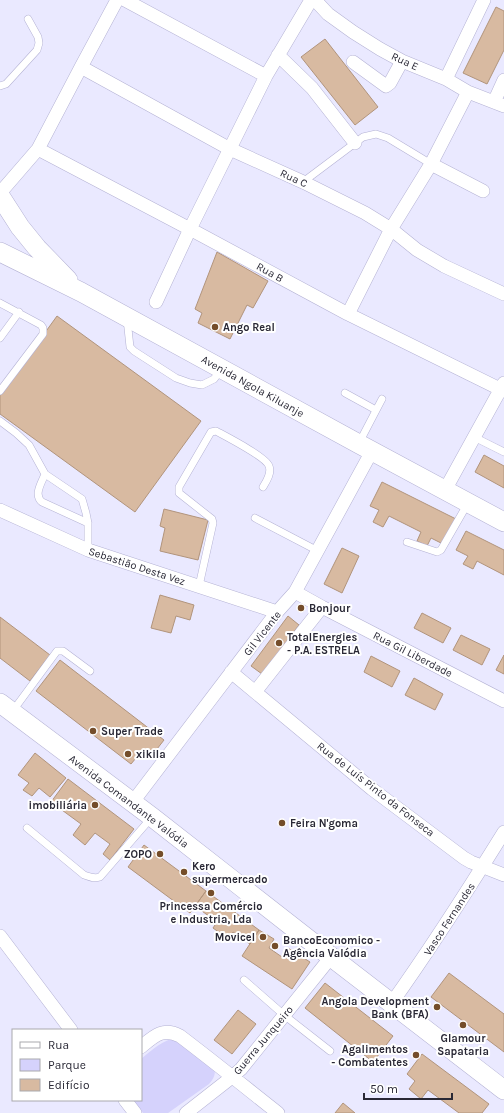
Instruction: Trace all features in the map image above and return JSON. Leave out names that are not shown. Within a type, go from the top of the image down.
[{"type":"main road","points":[[0,196],[5,219],[24,232],[37,248],[81,292]]},
{"type":"main road","name":"Avenida Ngola Kiluanje","points":[[0,252],[81,292],[365,448],[504,522]]},
{"type":"main road","name":"Avenida Comandante Valódia","points":[[6,707],[152,817],[391,1004],[504,1090]]},
{"type":"street","points":[[0,193],[38,149],[80,67],[117,0]]},
{"type":"street","points":[[125,0],[266,76]]},
{"type":"street","points":[[156,302],[190,229],[266,76],[311,0]]},
{"type":"street","name":"Rua E","points":[[315,0],[328,14],[380,49],[402,61],[446,79],[468,92],[499,104]]},
{"type":"street","points":[[446,79],[484,0]]},
{"type":"street","points":[[278,56],[312,88],[355,143]]},
{"type":"street","points":[[353,62],[386,86],[390,83],[402,61]]},
{"type":"street","name":"Rua C","points":[[80,67],[230,149],[303,182],[365,213],[390,229],[417,250],[444,266],[504,294]]},
{"type":"street","points":[[499,104],[504,80]]},
{"type":"street","points":[[348,314],[390,229],[431,164],[468,92]]},
{"type":"street","name":"Rua B","points":[[38,149],[348,314],[503,387]]},
{"type":"street","points":[[431,164],[482,191]]},
{"type":"street","points":[[445,490],[503,387]]},
{"type":"street","name":"Gil Vicente","points":[[132,803],[277,612],[295,592],[318,551],[365,448]]},
{"type":"street","name":"Sebastião Desta Vez","points":[[0,510],[88,550],[277,612]]},
{"type":"street","name":"Rua Gil Liberdade","points":[[295,592],[504,701]]},
{"type":"street","points":[[255,692],[322,607]]},
{"type":"street","name":"Rua de Luís Pinto da Fonseca","points":[[231,672],[372,789],[464,858],[504,874]]},
{"type":"street","name":"Vasco Fernandes","points":[[391,1004],[411,976],[504,832]]},
{"type":"street","points":[[0,936],[70,1029]]},
{"type":"street","name":"Guerra Junqueiro","points":[[186,1113],[241,1069],[331,957]]},
{"type":"street","points":[[142,1046],[157,1034],[163,1032],[175,1033],[278,1113]]},
{"type":"street","points":[[126,1101],[135,1113]]},
{"type":"lane","points":[[0,86],[6,84],[37,50],[39,43],[38,37],[28,19]]},
{"type":"lane","points":[[303,182],[363,137],[376,134],[388,138],[431,164]]},
{"type":"lane","points":[[0,303],[19,312],[41,325],[43,328],[43,334],[0,391]]},
{"type":"lane","points":[[0,338],[19,312]]},
{"type":"lane","points":[[126,317],[130,347],[134,352],[176,378],[202,385],[214,379],[222,369]]},
{"type":"lane","points":[[345,393],[376,410]]},
{"type":"lane","points":[[365,448],[376,410],[382,399]]},
{"type":"lane","points":[[0,421],[29,445],[45,474],[82,500],[88,523],[88,550]]},
{"type":"lane","points":[[199,586],[213,523],[212,519],[179,492],[179,487],[211,432],[216,431],[266,461],[270,472],[263,487]]},
{"type":"lane","points":[[474,437],[504,452]]},
{"type":"lane","points":[[45,474],[39,490],[39,500],[88,523]]},
{"type":"lane","points":[[407,542],[437,552],[441,550],[468,502]]},
{"type":"lane","points":[[255,518],[318,551]]},
{"type":"lane","points":[[6,707],[57,651],[63,651],[90,671]]},
{"type":"lane","points":[[27,828],[84,875],[91,878],[96,878],[100,877],[152,817]]},
{"type":"lane","points":[[244,980],[284,1015],[330,1051]]},
{"type":"green space","points":[[171,1039],[176,1041],[214,1067],[214,1076],[209,1084],[168,1113],[143,1113],[134,1101],[142,1101],[142,1058],[159,1045]]},
{"type":"building","points":[[496,7],[504,11],[504,50],[487,84],[463,73]]},
{"type":"building","points":[[325,39],[378,107],[355,125],[301,57]]},
{"type":"building","points":[[217,252],[268,281],[253,308],[247,305],[230,339],[198,323],[202,313],[195,309]]},
{"type":"building","points":[[57,316],[201,421],[135,512],[0,414],[0,395]]},
{"type":"building","points":[[484,455],[504,466],[504,488],[475,472]]},
{"type":"building","points":[[382,482],[456,519],[443,544],[431,538],[427,546],[417,541],[421,532],[389,516],[383,527],[373,522],[379,510],[370,506]]},
{"type":"building","points":[[164,509],[208,520],[198,560],[160,551],[165,528],[160,526]]},
{"type":"building","points":[[466,531],[504,550],[504,575],[477,561],[473,569],[463,564],[468,556],[456,550]]},
{"type":"building","points":[[342,548],[359,556],[342,593],[324,584]]},
{"type":"building","points":[[160,595],[194,605],[190,620],[176,616],[171,633],[151,628]]},
{"type":"building","points":[[422,613],[451,628],[443,643],[414,628]]},
{"type":"building","points":[[288,616],[299,625],[262,674],[251,666]]},
{"type":"building","points":[[0,617],[50,655],[30,681],[0,658]]},
{"type":"building","points":[[461,635],[490,649],[482,665],[453,650]]},
{"type":"building","points":[[504,655],[504,674],[496,670]]},
{"type":"building","points":[[371,656],[400,671],[392,687],[364,672]]},
{"type":"building","points":[[60,660],[164,740],[150,758],[141,752],[131,764],[36,691]]},
{"type":"building","points":[[414,678],[443,694],[435,710],[405,695]]},
{"type":"building","points":[[35,753],[66,778],[50,797],[39,788],[32,796],[23,790],[29,783],[18,775]]},
{"type":"building","points":[[68,779],[134,829],[110,860],[103,854],[110,844],[95,833],[85,845],[73,835],[81,824],[51,802]]},
{"type":"building","points":[[144,845],[206,891],[190,913],[128,867]]},
{"type":"building","points":[[206,891],[259,930],[250,944],[233,932],[228,939],[213,928],[217,922],[195,906]]},
{"type":"building","points":[[259,930],[274,939],[269,948],[282,957],[288,948],[310,962],[292,989],[242,956]]},
{"type":"building","points":[[449,973],[504,1014],[504,1052],[431,997]]},
{"type":"building","points":[[325,983],[393,1036],[373,1062],[305,1008]]},
{"type":"building","points":[[238,1010],[256,1024],[232,1054],[214,1040]]},
{"type":"building","points":[[422,1054],[489,1104],[482,1113],[459,1113],[428,1090],[421,1099],[409,1089],[415,1081],[407,1074]]},
{"type":"building","points":[[343,1103],[355,1113],[335,1113]]},
{"type":"place","name":"Ango Real","points":[[215,327]]},
{"type":"place","name":"Bonjour","points":[[301,608]]},
{"type":"place","name":"TotalEnergies - P.A. ESTRELA","points":[[279,643]]},
{"type":"place","name":"Super Trade","points":[[93,731]]},
{"type":"place","name":"xikila","points":[[128,754]]},
{"type":"place","name":"imobiliária","points":[[95,805]]},
{"type":"place","name":"Feira N'goma","points":[[282,823]]},
{"type":"place","name":"ZOPO","points":[[160,854]]},
{"type":"place","name":"Kero supermercado","points":[[184,872]]},
{"type":"place","name":"Princessa Comércio e Industria, Lda","points":[[211,893]]},
{"type":"place","name":"Movicel","points":[[263,937]]},
{"type":"place","name":"BancoEconomico - Agência Valódia","points":[[275,946]]},
{"type":"place","name":"Angola Development Bank (BFA)","points":[[437,1007]]},
{"type":"place","name":"Glamour Sapataria","points":[[463,1025]]},
{"type":"place","name":"Agalimentos - Combatentes","points":[[416,1055]]}]
